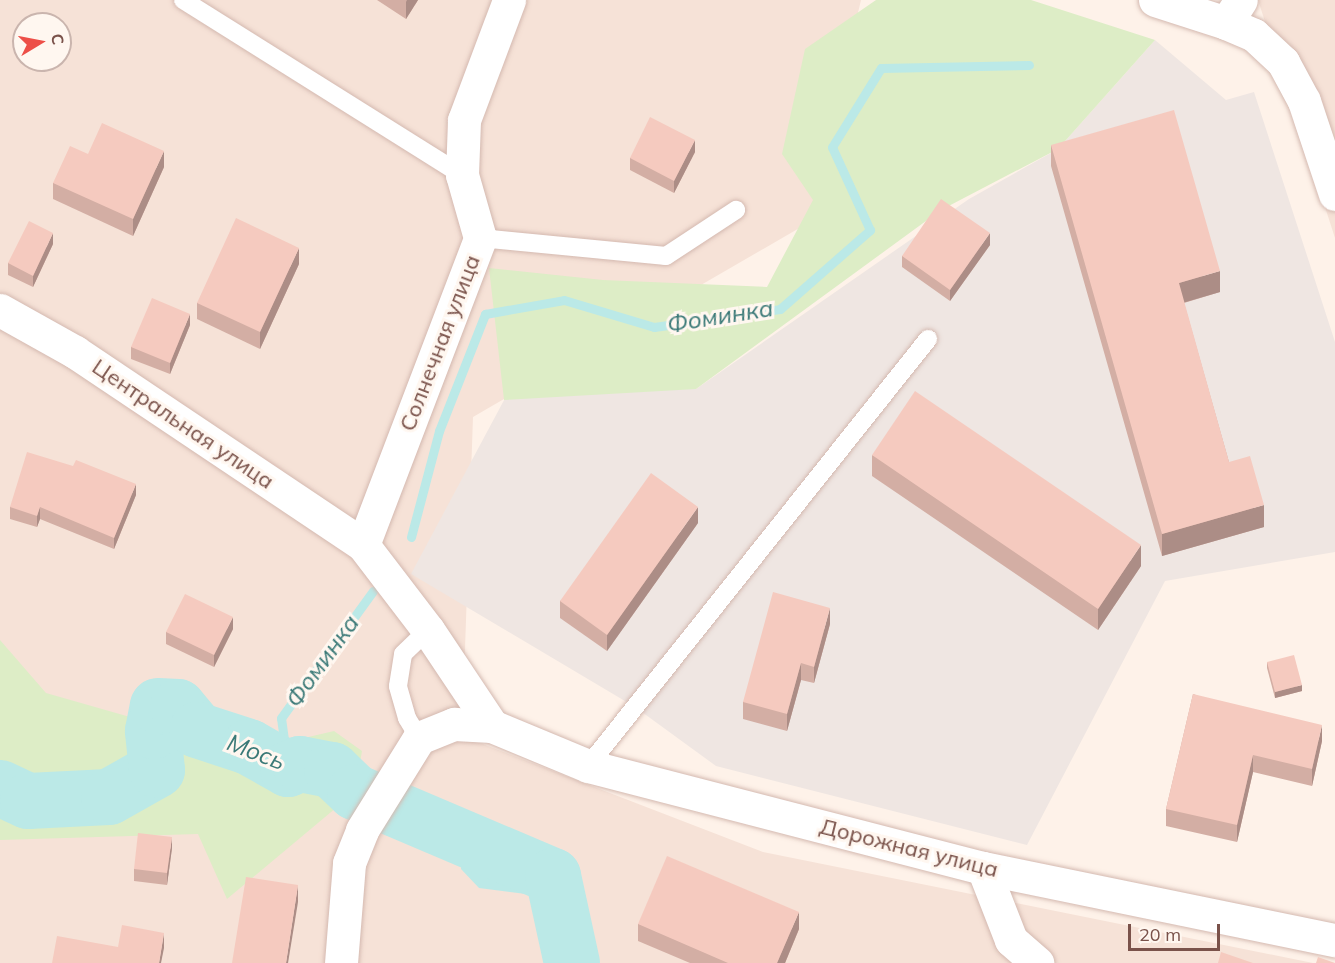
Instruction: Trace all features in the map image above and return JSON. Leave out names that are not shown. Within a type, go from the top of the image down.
[{"type":"street","name":"Солнечная улица","points":[[363,545],[480,238],[462,175],[464,120],[509,0]]},
{"type":"street","points":[[1155,0],[1234,11],[1254,35],[1283,62],[1304,101],[1335,194]]},
{"type":"street","name":"Центральная улица","points":[[0,310],[75,352],[363,545],[428,630],[492,726]]},
{"type":"street","points":[[341,963],[349,863],[362,830],[419,738],[454,724],[492,726]]},
{"type":"street","name":"Дорожная улица","points":[[492,726],[588,766],[983,868],[1335,940]]},
{"type":"street","points":[[983,868],[1011,940],[1037,963]]},
{"type":"lane","points":[[183,0],[462,175]]},
{"type":"lane","points":[[480,238],[666,256],[736,210]]},
{"type":"lane","points":[[588,766],[928,339]]},
{"type":"lane","points":[[419,738],[406,718],[398,686],[403,654],[428,630]]},
{"type":"shaded area","points":[[0,0],[861,0],[808,223],[473,417],[462,736],[763,852],[1313,963],[0,963]]},
{"type":"shaded area","points":[[1258,0],[1335,0],[1335,238]]},
{"type":"shaded area","points":[[1155,40],[1226,100],[1254,92],[1335,342],[1335,552],[1165,581],[1027,845],[716,766],[635,707],[411,574],[526,359],[696,389],[969,199],[1058,149]]},
{"type":"green space","points":[[876,0],[1031,0],[1155,40],[1058,149],[941,210],[696,389],[504,400],[489,268],[603,280],[767,287],[813,200],[782,154],[805,49]]},
{"type":"green space","points":[[0,640],[46,693],[249,751],[334,731],[362,751],[355,792],[227,899],[198,834],[0,840]]},
{"type":"water","points":[[490,836],[530,844],[552,865],[539,871],[545,889],[542,896],[479,888],[461,869],[462,856],[473,856]]},
{"type":"building","points":[[1174,110],[1220,271],[1179,283],[1229,462],[1250,456],[1264,505],[1162,534],[1051,145]]},
{"type":"building","points":[[650,117],[695,140],[674,181],[630,158]]},
{"type":"building","points":[[102,123],[164,151],[133,219],[53,183],[70,146],[88,154]]},
{"type":"building","points":[[941,199],[990,233],[950,290],[902,256]]},
{"type":"building","points":[[236,218],[299,248],[260,332],[197,303]]},
{"type":"building","points":[[29,221],[53,233],[33,276],[8,263]]},
{"type":"building","points":[[152,298],[190,314],[170,363],[131,347]]},
{"type":"building","points":[[915,391],[1141,545],[1098,609],[872,455]]},
{"type":"building","points":[[27,452],[73,466],[76,460],[136,484],[114,538],[40,507],[37,516],[10,507]]},
{"type":"building","points":[[651,473],[698,507],[607,635],[560,601]]},
{"type":"building","points":[[773,592],[830,608],[814,667],[801,663],[787,714],[743,702]]},
{"type":"building","points":[[185,594],[233,617],[214,655],[166,632]]},
{"type":"building","points":[[1294,655],[1302,685],[1275,692],[1267,662]]},
{"type":"building","points":[[1193,694],[1322,725],[1312,769],[1253,755],[1237,825],[1166,809]]},
{"type":"building","points":[[138,833],[172,837],[167,873],[134,869]]},
{"type":"building","points":[[667,856],[799,912],[777,963],[728,963],[638,924]]},
{"type":"building","points":[[246,877],[298,885],[286,963],[232,963]]},
{"type":"building","points":[[122,925],[164,933],[159,963],[52,963],[57,936],[118,947]]},
{"type":"building","points":[[1221,952],[1253,963],[1218,963]]},
{"type":"building","points":[[1318,957],[1335,963],[1316,963]]},
{"type":"waterway","name":"Фоминка","points":[[411,537],[439,431],[485,314],[564,300],[654,327],[780,309],[870,230],[832,147],[881,68],[1029,65]]},
{"type":"waterway","name":"Фоминка","points":[[288,769],[281,718],[373,591]]},
{"type":"waterway","name":"Фоминка","points":[[0,788],[28,801],[109,797],[157,770],[153,731],[158,706],[178,707],[197,730],[249,747],[288,769],[300,764],[332,770],[355,792],[553,876],[572,963]]},
{"type":"water label","name":"Мось","points":[[256,752]]}]
